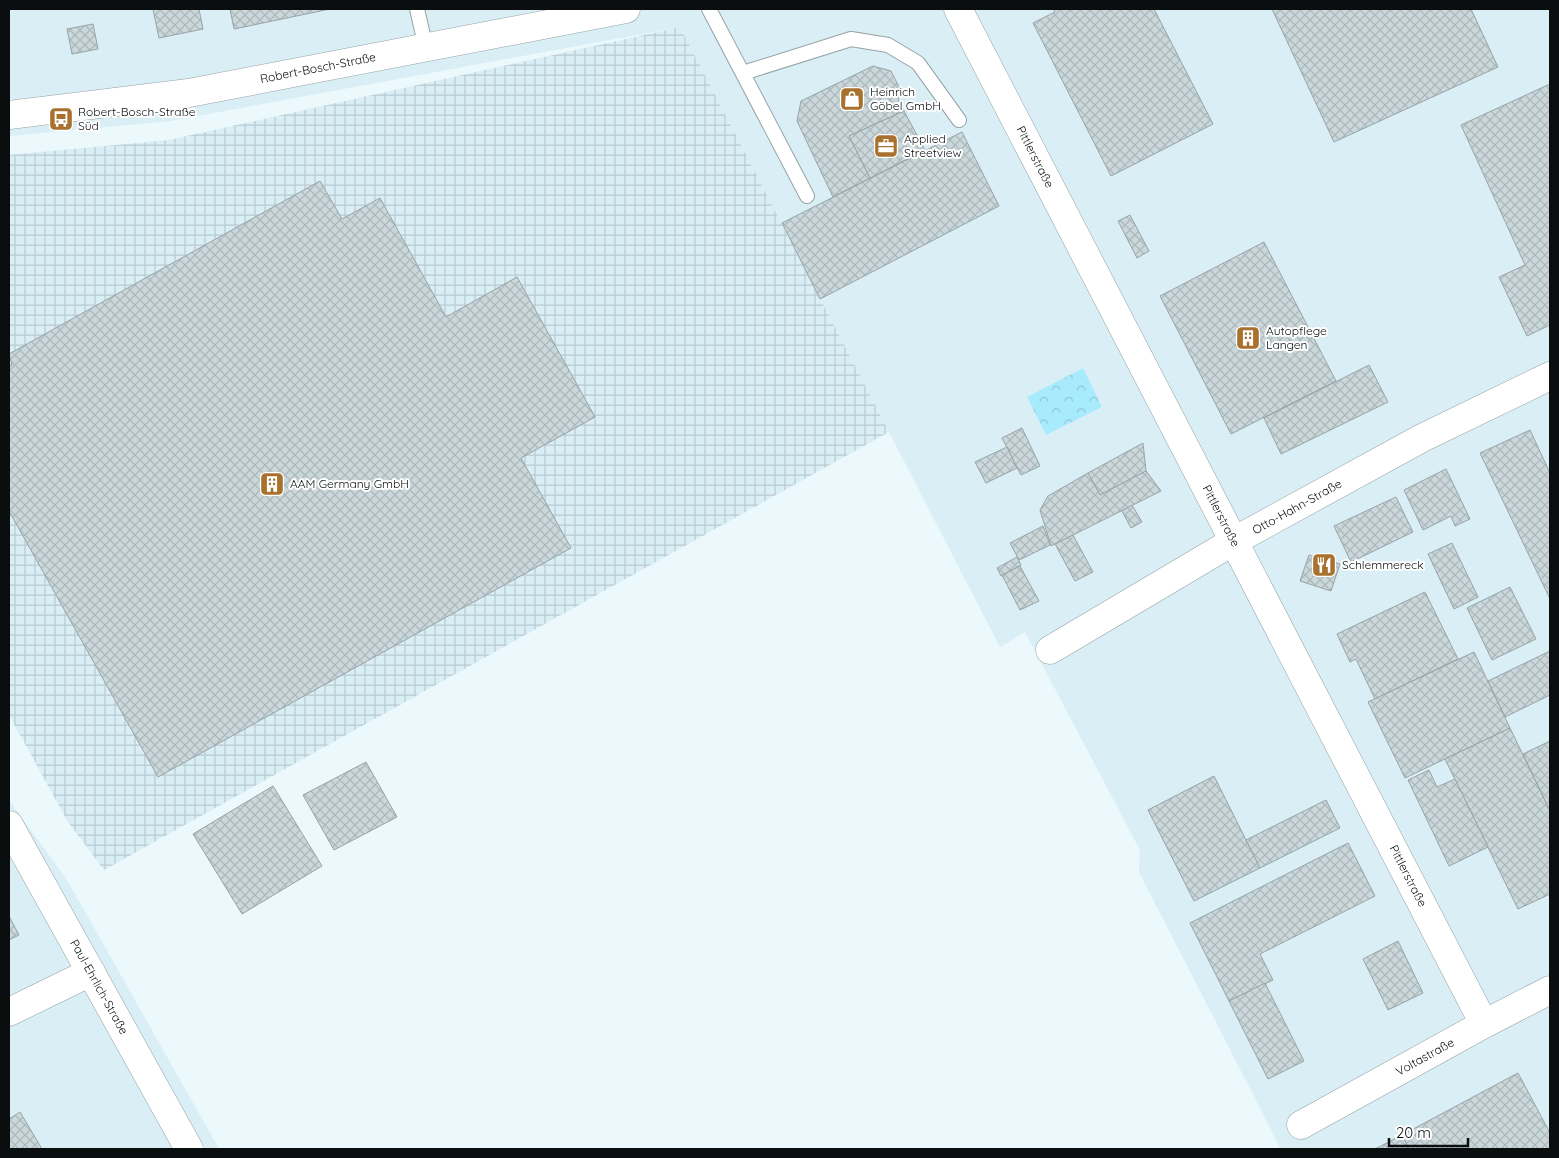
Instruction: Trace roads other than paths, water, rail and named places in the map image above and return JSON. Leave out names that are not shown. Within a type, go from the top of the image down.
[{"type":"street","name":"Robert-Bosch-Straße","points":[[9,115],[189,93],[426,48],[583,13],[626,9]]},
{"type":"street","name":"Pittlerstraße","points":[[958,9],[1484,1024]]},
{"type":"street","name":"Otto-Hahn-Straße","points":[[1050,650],[1234,541],[1422,438],[1550,376]]},
{"type":"street","name":"Paul-Ehrlich-Straße","points":[[9,825],[189,1149]]},
{"type":"street","points":[[9,1012],[91,972]]},
{"type":"street","name":"Voltastraße","points":[[1301,1125],[1484,1024],[1550,990]]},
{"type":"lane","points":[[417,9],[426,48]]},
{"type":"lane","points":[[709,9],[807,196]]},
{"type":"lane","points":[[743,73],[851,38],[888,45],[918,63],[959,120]]},
{"type":"place","name":"Heinrich Göbel GmbH","points":[[852,99]]},
{"type":"place","name":"Robert-Bosch-Straße Süd","points":[[61,119]]},
{"type":"place","name":"Applied Streetview","points":[[886,146]]},
{"type":"place","name":"Autopflege Langen","points":[[1248,338]]},
{"type":"place","name":"AAM Germany GmbH","points":[[272,484]]},
{"type":"place","name":"Schlemmereck","points":[[1324,565]]}]
